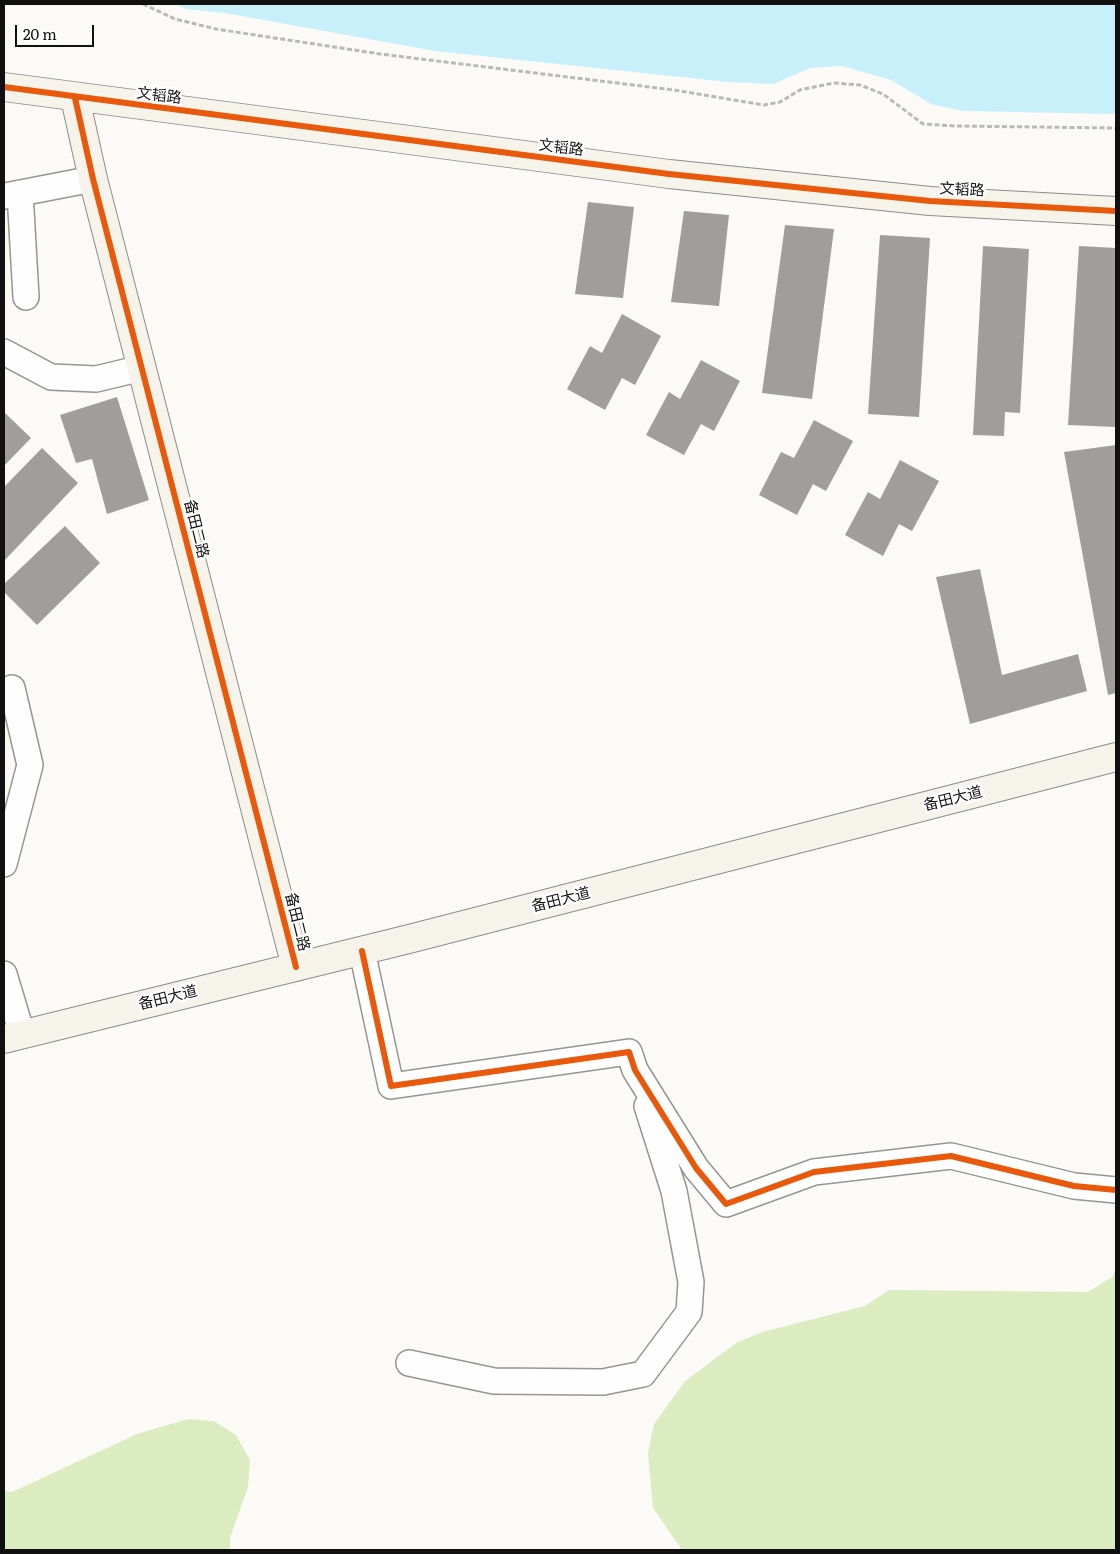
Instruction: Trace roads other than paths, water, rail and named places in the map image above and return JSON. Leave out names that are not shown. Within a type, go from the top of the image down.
[{"type":"street","name":"文韬路","points":[[4,88],[669,174],[930,201],[1116,211]]},
{"type":"street","name":"备田二路","points":[[74,98],[93,179],[296,967]]},
{"type":"street","points":[[26,297],[12,194],[93,179]]},
{"type":"street","points":[[4,352],[51,377],[96,380],[142,368]]},
{"type":"street","points":[[4,864],[30,765],[12,688]]},
{"type":"street","name":"备田大道","points":[[13,1037],[362,951],[1116,757]]},
{"type":"street","points":[[362,951],[391,1086],[629,1052],[674,1191],[691,1282],[689,1312],[643,1374],[603,1382],[494,1381],[409,1363]]},
{"type":"street","points":[[4,974],[13,1037]]},
{"type":"street","points":[[635,1070],[696,1168],[726,1204],[814,1172],[951,1156],[1074,1186],[1116,1190]]},
{"type":"water","points":[[175,4],[1116,4],[1116,114],[964,111],[933,105],[891,80],[842,66],[810,68],[773,84],[728,82],[435,51],[225,13],[186,9]]}]
